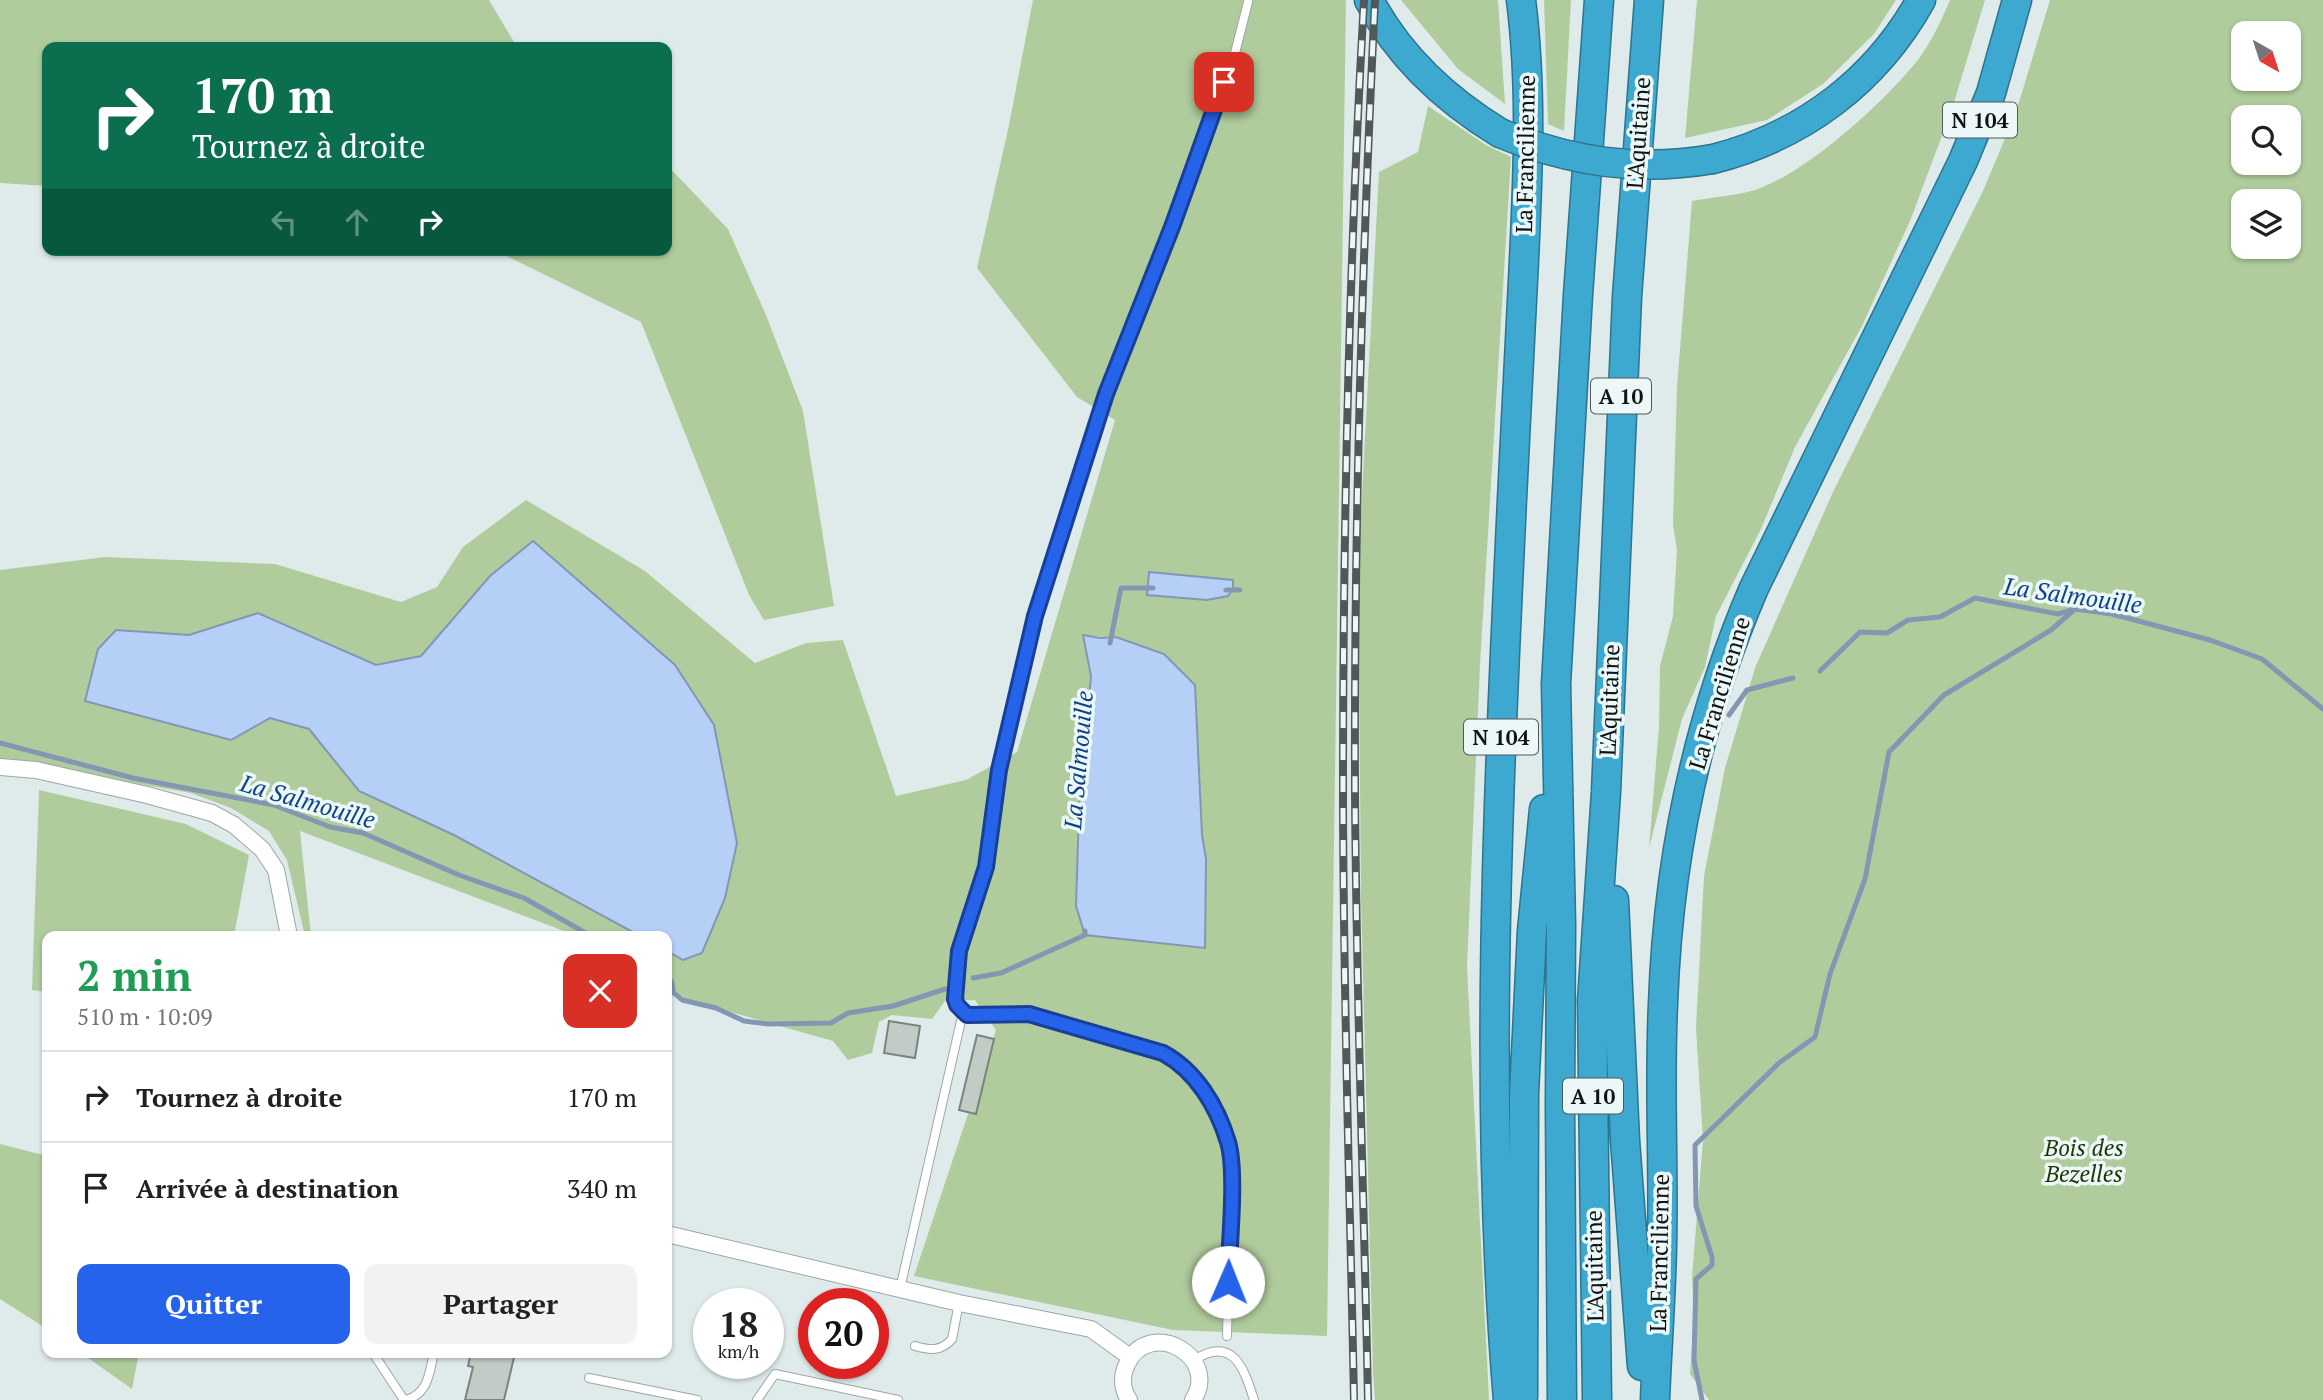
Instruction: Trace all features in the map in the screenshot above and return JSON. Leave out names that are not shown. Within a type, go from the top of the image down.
[{"type":"highway","points":[[1369,0],[1392,38],[1421,72],[1457,105],[1500,133],[1558,154],[1606,164],[1672,165],[1713,159],[1771,139],[1827,107],[1878,62],[1901,33],[1921,0]]},
{"type":"highway","name":"La Francilienne","points":[[1508,1400],[1500,1275],[1493,1019],[1502,716],[1526,205],[1527,74],[1521,0]]},
{"type":"highway","name":"L'Aquitaine","points":[[1562,1400],[1561,925],[1556,684],[1578,295],[1599,0]]},
{"type":"highway","name":"L'Aquitaine","points":[[1597,1400],[1592,1001],[1606,792],[1622,388],[1638,117],[1649,0]]},
{"type":"highway","name":"La Francilienne","points":[[1655,1400],[1662,1245],[1661,1114],[1665,968],[1679,841],[1703,731],[1725,658],[1759,577],[1964,161],[1991,93],[2017,0]]},
{"type":"highway","points":[[1523,1400],[1525,1335],[1522,1189],[1527,1003],[1556,684]]},
{"type":"highway","points":[[1606,792],[1634,1280],[1646,1400]]},
{"type":"street","points":[[0,767],[36,770],[147,795],[212,813],[234,825],[262,849],[276,870],[288,931]]},
{"type":"street","points":[[672,1235],[959,1303],[1091,1329],[1130,1357]]},
{"type":"street","points":[[1129,1400],[1122,1382],[1130,1357],[1150,1343],[1163,1342],[1176,1344],[1194,1360],[1199,1383],[1193,1400]]},
{"type":"lane","points":[[1227,1336],[1231,1175],[1228,1143],[1200,1083],[1179,1062],[1163,1053],[1029,1014],[974,1016],[963,1012],[955,999],[959,951],[986,867],[999,770],[1035,616],[1106,394],[1172,227],[1234,57],[1248,2]]},
{"type":"lane","points":[[900,1289],[963,1012]]},
{"type":"lane","points":[[915,1346],[937,1349],[948,1344],[952,1339],[959,1303]]},
{"type":"lane","points":[[1194,1360],[1215,1350],[1227,1352],[1240,1364],[1254,1400]]},
{"type":"lane","points":[[376,1358],[405,1400],[417,1396],[426,1387]]},
{"type":"lane","points":[[426,1400],[433,1358]]},
{"type":"lane","points":[[757,1400],[775,1374],[898,1400]]},
{"type":"lane","points":[[589,1378],[697,1400]]},
{"type":"green space","points":[[0,0],[489,0],[514,42],[42,42],[42,186],[0,183]]},
{"type":"green space","points":[[1033,0],[1346,0],[1327,1336],[1173,1330],[914,1276],[996,1030],[975,1000],[945,1001],[932,1019],[892,1015],[879,1022],[872,1053],[848,1060],[833,1041],[672,995],[672,954],[683,960],[702,952],[725,898],[737,843],[714,725],[490,576],[421,656],[376,665],[258,613],[189,635],[117,630],[231,740],[270,717],[309,729],[359,791],[454,835],[631,931],[564,931],[300,831],[310,931],[304,931],[287,860],[269,831],[231,808],[191,793],[0,760],[0,570],[105,557],[275,564],[401,602],[437,587],[463,547],[526,500],[645,571],[755,663],[806,643],[843,640],[896,796],[966,780],[1017,752],[1115,420],[1077,397],[977,268]],"holes":[[[1083,636],[1116,637],[1202,835],[1206,859],[1205,947],[1085,935],[1076,906],[1079,810],[1091,676]]]},
{"type":"green space","points":[[1401,0],[1498,0],[1505,104],[1458,69]]},
{"type":"green space","points":[[1544,0],[1571,0],[1564,131],[1548,124]]},
{"type":"green space","points":[[1697,0],[1896,0],[1874,34],[1823,84],[1767,120],[1685,138]]},
{"type":"green space","points":[[1950,0],[1985,0],[1952,109],[1910,221],[1862,326],[1795,447],[1761,529],[1716,616],[1705,667],[1682,719],[1649,848],[1659,727],[1660,666],[1673,616],[1677,550],[1673,525],[1677,387],[1692,201],[1755,190],[1776,181],[1820,153],[1864,116],[1917,61]]},
{"type":"green space","name":"Bois des Bezelles","points":[[2050,0],[2323,0],[2323,1400],[1709,1400],[1690,1374],[1694,1320],[1692,1277],[1703,1140],[1696,1028],[1704,876],[1725,768],[1755,668],[1833,492],[1983,191],[2016,112]]},
{"type":"green space","points":[[1428,106],[1486,145],[1511,157],[1480,665],[1467,967],[1489,1400],[1375,1400],[1373,1373],[1361,896],[1358,570],[1379,172],[1418,152]]},
{"type":"green space","points":[[672,170],[728,229],[766,315],[803,411],[834,606],[764,620],[749,595],[641,322],[506,256],[672,256]]},
{"type":"green space","points":[[39,790],[186,824],[249,855],[235,931],[42,931],[42,991],[32,990]]},
{"type":"green space","points":[[0,1144],[42,1155],[42,1326],[0,1299]]},
{"type":"green space","points":[[88,1358],[138,1358],[132,1389]]},
{"type":"water","points":[[533,541],[675,665],[714,725],[737,843],[725,898],[702,953],[683,960],[672,954],[672,931],[631,931],[454,835],[359,791],[309,729],[270,718],[231,740],[85,701],[98,649],[116,630],[189,635],[258,613],[376,665],[421,656],[490,576]]},
{"type":"water","points":[[1149,572],[1233,580],[1233,589],[1228,596],[1207,600],[1147,595]]},
{"type":"water","points":[[1083,635],[1116,637],[1164,654],[1195,685],[1202,835],[1206,859],[1205,948],[1085,935],[1076,906],[1079,810],[1091,676]]},
{"type":"building","points":[[889,1021],[920,1026],[915,1058],[884,1053]]},
{"type":"building","points":[[977,1035],[994,1039],[976,1114],[959,1110]]},
{"type":"building","points":[[470,1358],[514,1358],[504,1400],[465,1400],[473,1367],[468,1366]]},
{"type":"waterway","name":"La Salmouille","points":[[1110,643],[1121,588],[1153,588]]},
{"type":"waterway","name":"La Salmouille","points":[[1226,590],[1240,590]]},
{"type":"waterway","name":"La Salmouille","points":[[1820,671],[1860,632],[1887,633],[1908,620],[1940,617],[1975,598],[2058,614],[2075,609],[2112,614],[2210,640],[2262,659],[2323,709]]},
{"type":"waterway","points":[[1702,1400],[1694,1360],[1696,1279],[1712,1265],[1712,1257],[1696,1206],[1695,1145],[1779,1063],[1815,1037],[1830,974],[1865,879],[1889,752],[1944,695],[2051,630],[2075,609]]},
{"type":"waterway","name":"La Salmouille","points":[[1729,715],[1747,690],[1793,678]]},
{"type":"waterway","name":"La Salmouille","points":[[0,743],[133,778],[274,805],[330,827],[363,833],[459,875],[524,898],[582,931]]},
{"type":"waterway","name":"La Salmouille","points":[[973,978],[1001,973],[1085,935],[1085,931]]},
{"type":"waterway","name":"La Salmouille","points":[[672,983],[673,992],[682,1000],[716,1008],[744,1021],[768,1024],[831,1023],[848,1013],[893,1006],[945,989]]},
{"type":"railway","points":[[1354,1400],[1344,941],[1343,689],[1351,295],[1364,0]]},
{"type":"railway","points":[[1368,1400],[1357,941],[1355,689],[1360,394],[1375,0]]},
{"type":"route","points":[[1224,82],[1172,227],[1106,394],[1035,616],[999,770],[986,867],[959,951],[955,999],[961,1011],[967,1015],[1029,1014],[1163,1053],[1179,1062],[1200,1083],[1228,1143],[1231,1175],[1228,1282]]}]
